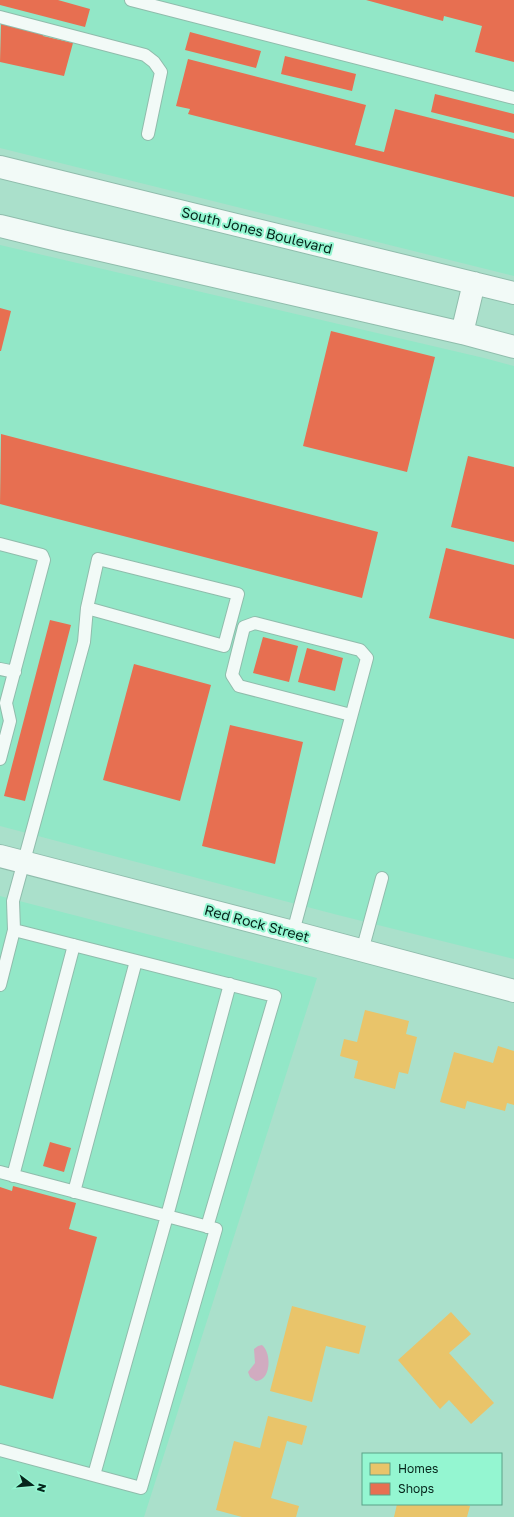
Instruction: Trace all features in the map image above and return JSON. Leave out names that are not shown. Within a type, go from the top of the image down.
[{"type":"main road","name":"South Jones Boulevard","points":[[0,167],[514,293]]},
{"type":"main road","points":[[0,226],[462,333],[514,347]]},
{"type":"main road","points":[[462,333],[474,283]]},
{"type":"main road","name":"Red Rock Street","points":[[0,856],[293,932],[514,992]]},
{"type":"lane","points":[[131,0],[514,98]]},
{"type":"lane","points":[[0,17],[144,55],[154,62],[161,72],[148,134]]},
{"type":"lane","points":[[0,544],[42,555],[44,560],[6,703],[10,721],[0,759]]},
{"type":"lane","points":[[0,985],[14,930],[13,901],[84,642],[86,608],[98,559],[238,594],[224,646],[86,608]]},
{"type":"lane","points":[[293,932],[351,715],[366,658],[360,650],[255,623],[244,627],[232,675],[239,686],[351,715]]},
{"type":"lane","points":[[0,669],[15,672]]},
{"type":"lane","points":[[362,951],[382,878]]},
{"type":"lane","points":[[14,930],[275,996],[207,1227]]},
{"type":"lane","points":[[13,1176],[74,945]]},
{"type":"lane","points":[[74,1192],[136,961]]},
{"type":"lane","points":[[94,1475],[167,1216],[230,984]]},
{"type":"lane","points":[[0,1172],[216,1229],[141,1488],[0,1450]]},
{"type":"shaded area","points":[[0,0],[514,0],[514,276],[0,148]]},
{"type":"shaded area","points":[[0,245],[514,366],[514,959],[334,914],[0,826]]},
{"type":"shaded area","points":[[0,896],[317,978],[144,1517],[0,1517]]},
{"type":"shaded area","points":[[262,1345],[267,1354],[267,1372],[261,1380],[256,1381],[250,1377],[248,1372],[255,1363],[254,1349]]},
{"type":"building: Homes","points":[[365,1010],[409,1021],[406,1034],[417,1037],[408,1074],[399,1072],[395,1089],[354,1078],[358,1061],[340,1056],[344,1039],[357,1042]]},
{"type":"building: Homes","points":[[498,1046],[514,1051],[514,1105],[507,1103],[505,1111],[467,1101],[465,1109],[440,1102],[454,1052],[493,1063]]},
{"type":"building: Homes","points":[[292,1306],[366,1326],[359,1354],[326,1346],[312,1402],[270,1391]]},
{"type":"building: Homes","points":[[451,1312],[471,1334],[449,1353],[494,1403],[471,1424],[449,1400],[440,1409],[398,1360]]},
{"type":"building: Homes","points":[[268,1416],[307,1426],[302,1445],[287,1441],[271,1498],[299,1506],[296,1517],[242,1517],[216,1510],[234,1441],[260,1448]]},
{"type":"building: Homes","points":[[397,1505],[470,1506],[467,1517],[394,1517]]},
{"type":"building: Shops","points":[[0,0],[58,0],[90,9],[85,27],[0,5]]},
{"type":"building: Shops","points":[[366,0],[514,0],[514,62],[475,52],[482,26],[444,16],[443,21]]},
{"type":"building: Shops","points":[[1,23],[44,32],[43,36],[73,43],[64,76],[0,62]]},
{"type":"building: Shops","points":[[190,32],[261,51],[256,68],[185,50]]},
{"type":"building: Shops","points":[[285,56],[356,74],[352,91],[281,74]]},
{"type":"building: Shops","points":[[188,59],[366,105],[355,145],[384,152],[395,109],[514,139],[514,197],[188,114],[190,109],[176,106]]},
{"type":"building: Shops","points":[[435,94],[514,114],[514,133],[431,112]]},
{"type":"building: Shops","points":[[0,308],[11,311],[1,351],[0,351]]},
{"type":"building: Shops","points":[[331,331],[435,357],[407,472],[303,446]]},
{"type":"building: Shops","points":[[1,434],[378,532],[362,598],[0,504]]},
{"type":"building: Shops","points":[[468,456],[514,467],[514,542],[451,527]]},
{"type":"building: Shops","points":[[446,548],[514,565],[514,639],[429,618]]},
{"type":"building: Shops","points":[[50,620],[71,625],[25,801],[4,796]]},
{"type":"building: Shops","points":[[263,637],[298,646],[289,682],[253,673]]},
{"type":"building: Shops","points":[[307,648],[343,658],[335,691],[298,682]]},
{"type":"building: Shops","points":[[134,664],[211,685],[180,801],[103,780]]},
{"type":"building: Shops","points":[[230,725],[303,742],[275,864],[202,846]]},
{"type":"building: Shops","points":[[50,1142],[71,1148],[64,1172],[43,1166]]},
{"type":"building: Shops","points":[[13,1186],[76,1203],[69,1229],[97,1237],[53,1399],[0,1385],[0,1187],[12,1191]]}]
